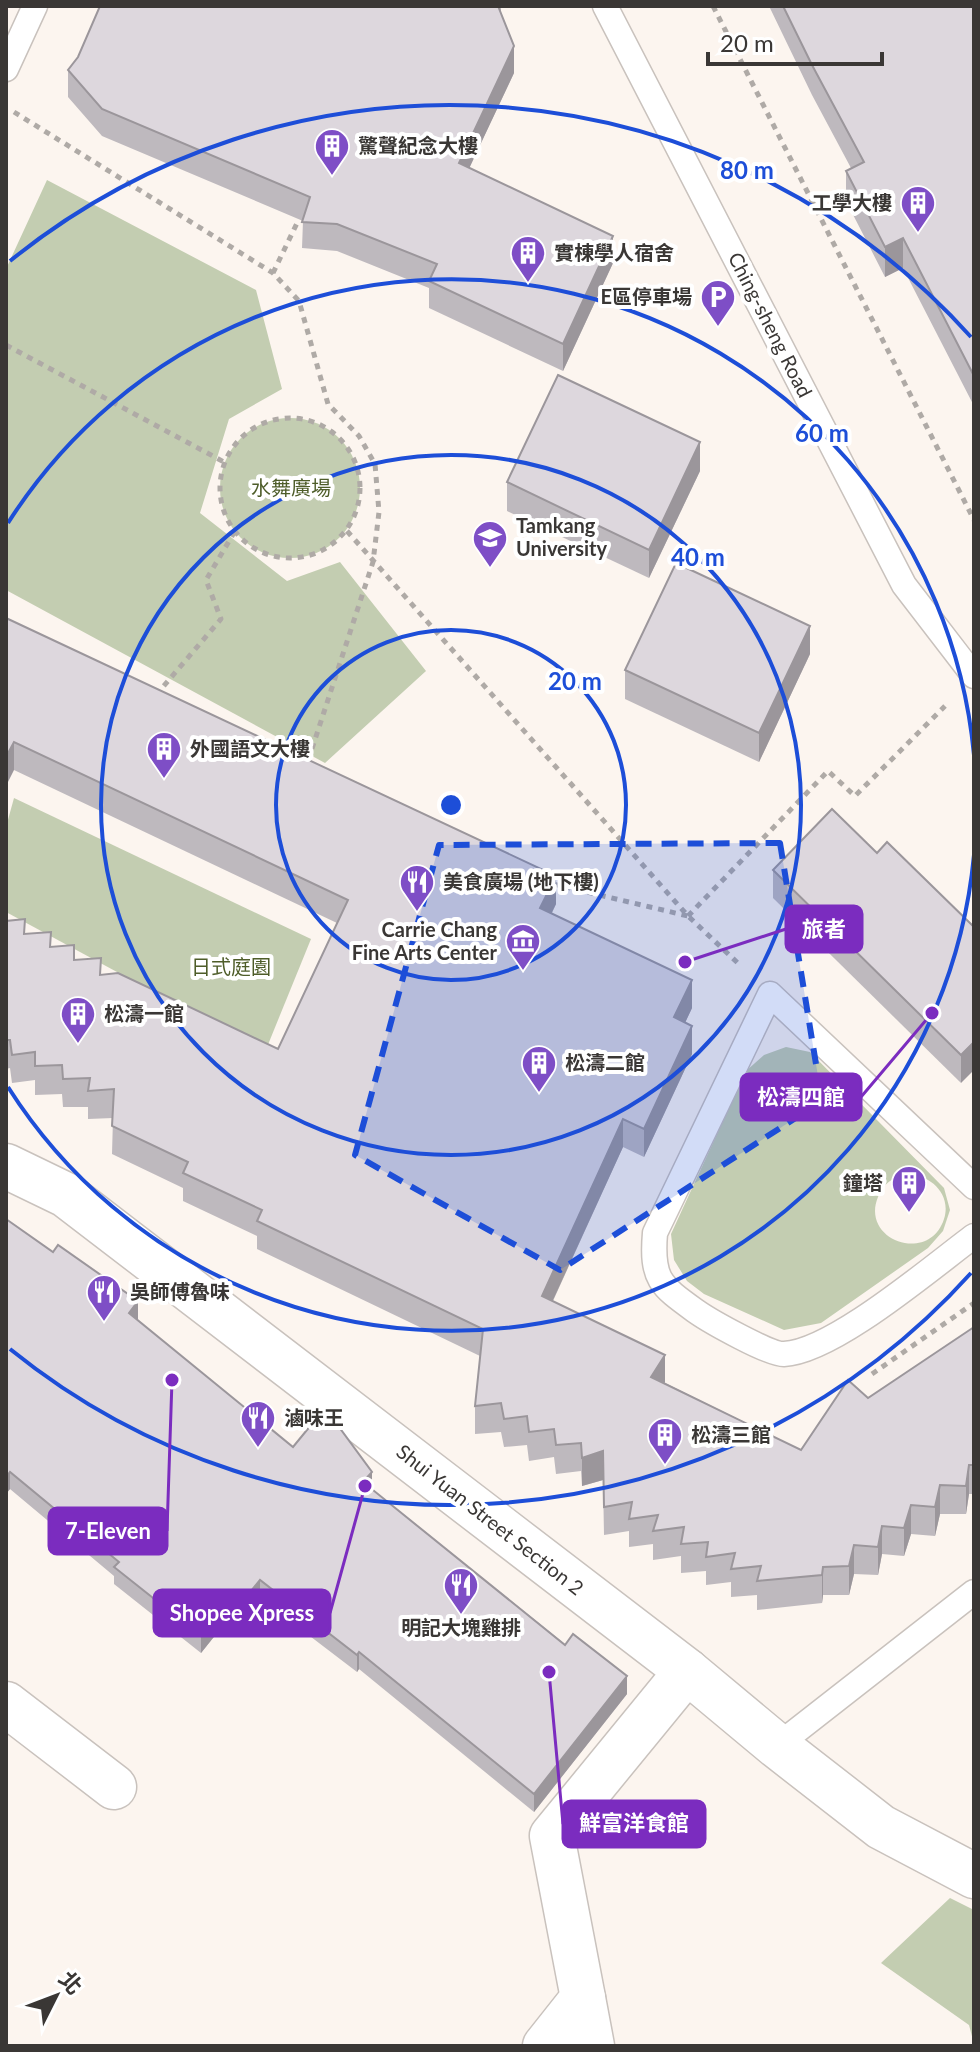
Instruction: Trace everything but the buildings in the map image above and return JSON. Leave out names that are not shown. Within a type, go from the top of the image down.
[{"type":"street","name":"Shui Yuan Street Section 2","points":[[6,1166],[66,1195],[687,1671],[881,1827],[974,1876]]},
{"type":"street","points":[[592,2046],[552,1836],[687,1671]]},
{"type":"street","points":[[6,1704],[114,1787]]},
{"type":"street","points":[[545,2046],[583,1998]]},
{"type":"lane","name":"Ching-sheng Road","points":[[605,6],[904,585],[974,676]]},
{"type":"lane","points":[[6,69],[32,7]]},
{"type":"lane","points":[[974,1187],[770,994],[655,1233],[653,1261],[664,1288],[712,1323],[782,1355],[839,1336],[974,1236]]},
{"type":"lane","points":[[777,1746],[974,1592]]},
{"type":"path","points":[[713,6],[974,520]]},
{"type":"path","points":[[6,108],[273,273],[299,301],[328,404],[359,436],[375,464],[379,512],[373,562],[305,769]]},
{"type":"path","points":[[273,273],[299,219]]},
{"type":"path","points":[[6,345],[224,462]]},
{"type":"path","points":[[285,417],[308,419],[329,429],[346,444],[357,464],[361,487],[358,511],[347,531],[329,548],[307,557],[284,559],[261,552],[241,539],[235,531],[227,519],[220,497],[224,462],[244,434],[263,423],[285,417]]},
{"type":"path","points":[[153,699],[221,619],[206,580],[235,531]]},
{"type":"path","points":[[347,531],[688,916],[770,994]]},
{"type":"path","points":[[688,916],[828,771],[855,796],[952,699]]},
{"type":"path","points":[[544,880],[558,887],[688,916]]},
{"type":"path","points":[[872,1374],[974,1303]]},
{"type":"highlighted area","points":[[780,843],[822,1101],[560,1270],[355,1155],[439,845]]},
{"type":"green space","points":[[47,180],[256,290],[282,389],[229,419],[200,513],[287,581],[340,562],[426,671],[325,763],[6,590],[6,269]]},
{"type":"green space","name":"水舞廣場","points":[[290,418],[317,423],[340,438],[355,461],[360,488],[355,515],[340,538],[317,553],[290,558],[263,553],[240,538],[225,515],[220,488],[225,461],[240,438],[263,423]]},
{"type":"green space","name":"日式庭園","points":[[14,798],[311,939],[265,1052],[6,912],[6,827]]},
{"type":"green space","points":[[786,1047],[810,1052],[944,1188],[950,1210],[943,1231],[928,1248],[821,1323],[784,1330],[704,1294],[687,1281],[674,1260],[671,1234],[746,1071],[764,1055]],"holes":[[[901,1175],[915,1175],[937,1187],[946,1210],[936,1233],[925,1241],[912,1244],[887,1235],[879,1225],[875,1212],[880,1192],[886,1185]]]},
{"type":"green space","points":[[950,1898],[974,1910],[974,2044],[969,2025],[881,1963]]},
{"type":"place","name":"驚聲紀念大樓","points":[[332,177]]},
{"type":"place","name":"工學大樓","points":[[918,234]]},
{"type":"place","name":"實棟學人宿舍","points":[[528,284]]},
{"type":"place","name":"E區停車場","points":[[718,328]]},
{"type":"place","name":"Tamkang University","points":[[490,569]]},
{"type":"place","name":"外國語文大樓","points":[[164,780]]},
{"type":"place","name":"美食廣場 (地下樓)","points":[[417,913]]},
{"type":"place","name":"旅者","points":[[685,962]]},
{"type":"place","name":"Carrie Chang Fine Arts Center","points":[[523,972]]},
{"type":"place","name":"松濤四館","points":[[932,1013]]},
{"type":"place","name":"松濤一館","points":[[78,1045]]},
{"type":"place","name":"松濤二館","points":[[539,1094]]},
{"type":"place","name":"鐘塔","points":[[909,1214]]},
{"type":"place","name":"吳師傅魯味","points":[[104,1323]]},
{"type":"place","name":"7-Eleven","points":[[172,1380]]},
{"type":"place","name":"滷味王","points":[[258,1449]]},
{"type":"place","name":"松濤三館","points":[[665,1466]]},
{"type":"place","name":"Shopee Xpress","points":[[365,1486]]},
{"type":"place","name":"明記大塊雞排","points":[[461,1616]]},
{"type":"place","name":"鮮富洋食館","points":[[549,1672]]}]
